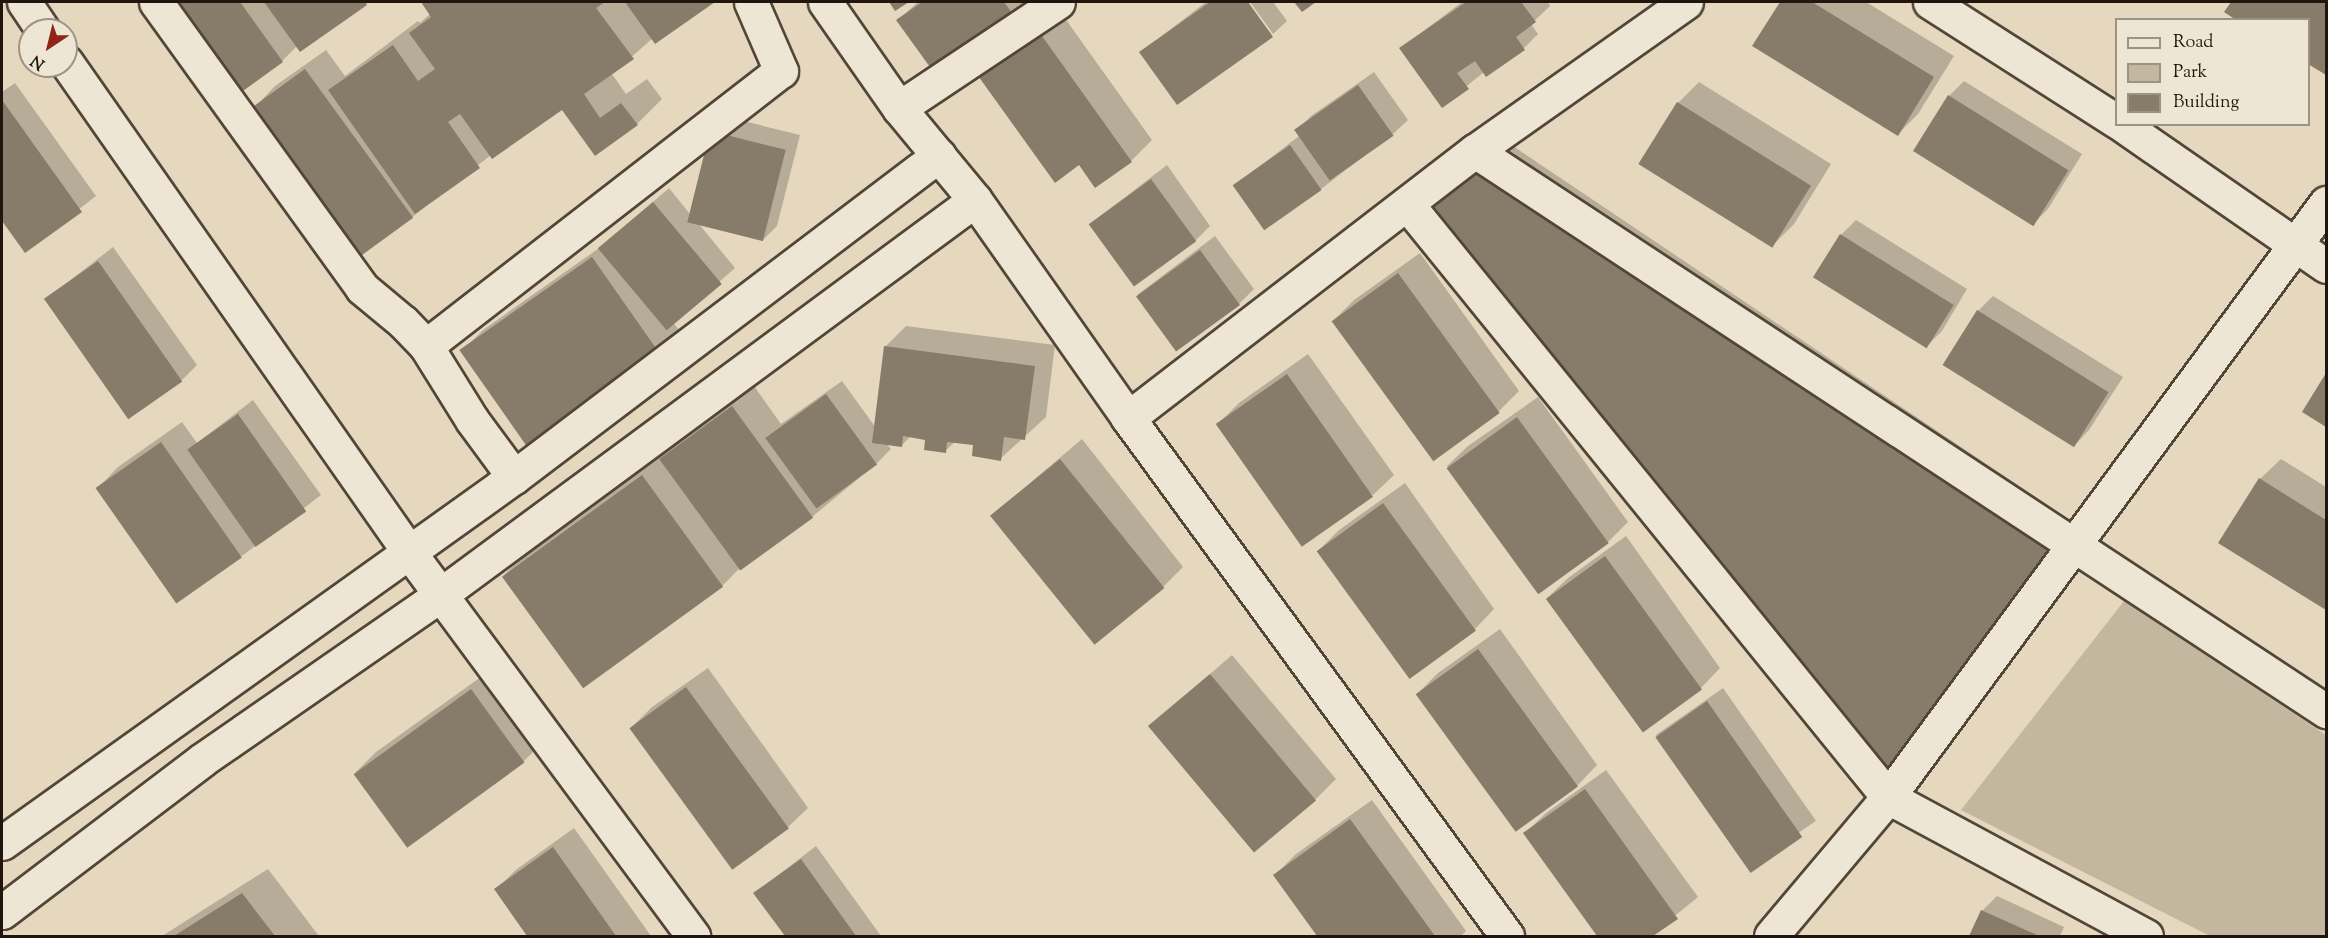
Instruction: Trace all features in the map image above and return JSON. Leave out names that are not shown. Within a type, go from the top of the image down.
[{"type":"street","points":[[24,2],[35,18]]},
{"type":"street","points":[[156,2],[362,288],[404,322],[426,346],[472,420],[514,477]]},
{"type":"street","points":[[426,346],[781,71],[751,2]]},
{"type":"street","points":[[825,2],[899,108],[975,200],[1128,417],[1507,936]]},
{"type":"street","points":[[899,108],[1058,2]]},
{"type":"street","points":[[1128,417],[1475,151],[1686,2]]},
{"type":"street","points":[[1930,2],[2115,120]]},
{"type":"street","points":[[77,78],[409,552],[693,936]]},
{"type":"street","points":[[2124,126],[2326,266]]},
{"type":"street","points":[[1475,151],[2326,711]]},
{"type":"street","points":[[2,843],[514,477],[939,155]]},
{"type":"street","points":[[2,912],[202,760],[440,595],[975,200]]},
{"type":"street","points":[[1772,936],[1888,797],[2076,546],[2326,203]]},
{"type":"street","points":[[1407,204],[1888,797],[2146,936]]},
{"type":"green space","points":[[2124,601],[2326,735],[2326,936],[2210,936],[1961,810]]},
{"type":"building","points":[[164,2],[240,2],[283,62],[232,99]]},
{"type":"building","points":[[264,2],[365,2],[367,5],[300,52]]},
{"type":"building","points":[[421,2],[605,2],[596,8],[634,59],[584,94],[600,118],[621,103],[638,125],[595,156],[562,110],[492,159],[460,114],[448,122],[480,168],[415,214],[328,90],[393,45],[418,81],[435,69],[409,33],[431,17]]},
{"type":"building","points":[[625,2],[715,2],[655,44]]},
{"type":"building","points":[[889,2],[909,2],[895,11]]},
{"type":"building","points":[[922,2],[1004,2],[1015,17],[935,74],[896,20]]},
{"type":"building","points":[[1210,2],[1248,2],[1273,37],[1177,105],[1139,52]]},
{"type":"building","points":[[1294,2],[1316,2],[1302,12]]},
{"type":"building","points":[[1466,2],[1521,2],[1536,22],[1516,37],[1525,50],[1486,77],[1475,61],[1457,73],[1469,89],[1442,108],[1399,48]]},
{"type":"building","points":[[1780,2],[1812,2],[1934,77],[1898,136],[1752,46]]},
{"type":"building","points":[[2231,2],[2326,2],[2326,75],[2310,65],[2310,18],[2233,18],[2224,12]]},
{"type":"building","points":[[1037,29],[1132,162],[1095,188],[1079,165],[1055,183],[976,73]]},
{"type":"building","points":[[305,69],[413,218],[361,255],[253,107]]},
{"type":"building","points":[[1358,85],[1394,136],[1330,181],[1294,130]]},
{"type":"building","points":[[1948,95],[2068,170],[2033,226],[1913,151]]},
{"type":"building","points":[[2,100],[82,212],[25,253],[2,221]]},
{"type":"building","points":[[1677,102],[1811,186],[1772,248],[1638,164]]},
{"type":"building","points":[[710,131],[786,150],[763,241],[687,222]]},
{"type":"building","points":[[1290,145],[1322,190],[1264,230],[1233,185]]},
{"type":"building","points":[[1481,166],[2053,550],[1892,776],[1425,210]]},
{"type":"building","points":[[1151,179],[1196,241],[1134,287],[1089,224]]},
{"type":"building","points":[[653,202],[722,284],[667,330],[598,248]]},
{"type":"building","points":[[1840,234],[1954,305],[1927,348],[1813,277]]},
{"type":"building","points":[[1200,250],[1240,305],[1176,351],[1136,296]]},
{"type":"building","points":[[592,257],[661,355],[528,448],[459,350]]},
{"type":"building","points":[[98,261],[182,381],[128,419],[44,299]]},
{"type":"building","points":[[1398,273],[1500,413],[1433,461],[1332,321]]},
{"type":"building","points":[[1977,310],[2108,392],[2074,447],[1943,365]]},
{"type":"building","points":[[884,346],[1035,366],[1025,440],[1004,437],[1001,461],[972,456],[973,445],[947,442],[946,453],[924,450],[925,440],[903,436],[902,447],[872,443]]},
{"type":"building","points":[[2326,373],[2326,427],[2302,412]]},
{"type":"building","points":[[1287,374],[1373,497],[1302,547],[1216,424]]},
{"type":"building","points":[[826,394],[877,464],[816,508],[765,438]]},
{"type":"building","points":[[732,406],[813,518],[740,571],[659,459]]},
{"type":"building","points":[[238,414],[306,511],[255,547],[187,450]]},
{"type":"building","points":[[1517,417],[1609,543],[1538,594],[1447,468]]},
{"type":"building","points":[[161,442],[242,558],[176,603],[95,488]]},
{"type":"building","points":[[1060,459],[1164,588],[1095,645],[990,516]]},
{"type":"building","points":[[642,475],[723,587],[583,688],[502,577]]},
{"type":"building","points":[[2259,478],[2326,520],[2326,610],[2218,543]]},
{"type":"building","points":[[1383,503],[1476,631],[1410,679],[1317,551]]},
{"type":"building","points":[[1605,556],[1702,689],[1643,732],[1546,599]]},
{"type":"building","points":[[1478,649],[1578,787],[1516,832],[1416,694]]},
{"type":"building","points":[[1210,674],[1316,800],[1254,852],[1148,726]]},
{"type":"building","points":[[686,687],[789,829],[732,870],[629,728]]},
{"type":"building","points":[[471,689],[524,763],[407,848],[354,774]]},
{"type":"building","points":[[1707,701],[1802,837],[1751,873],[1655,737]]},
{"type":"building","points":[[1585,789],[1678,919],[1653,936],[1597,936],[1523,833]]},
{"type":"building","points":[[1350,819],[1435,936],[1317,936],[1273,875]]},
{"type":"building","points":[[553,847],[616,936],[527,936],[494,889]]},
{"type":"building","points":[[801,859],[856,936],[785,936],[753,893]]},
{"type":"building","points":[[242,893],[275,936],[174,936]]},
{"type":"building","points":[[1981,910],[2039,936],[1969,936]]}]
